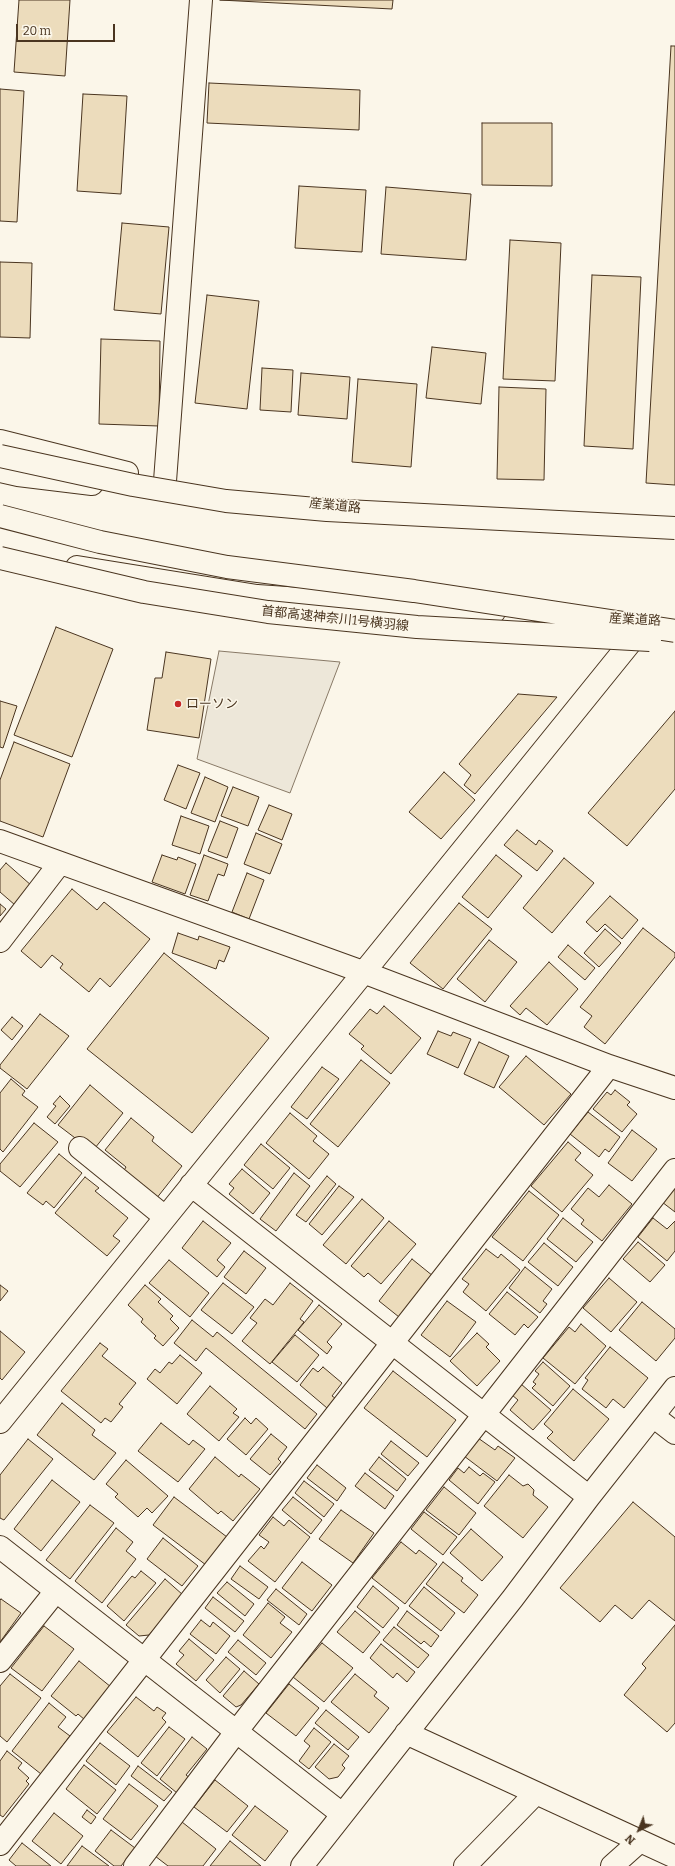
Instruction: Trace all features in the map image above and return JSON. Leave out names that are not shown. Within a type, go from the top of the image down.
[{"type":"main road","points":[[165,481],[201,0]]},
{"type":"main road","name":"産業道路","points":[[0,441],[134,475],[254,497],[551,530],[675,538]]},
{"type":"main road","points":[[0,456],[133,486],[226,501]]},
{"type":"main road","points":[[0,472],[226,501],[327,510],[675,528]]},
{"type":"main road","points":[[0,516],[100,542],[227,567],[414,591],[675,631]]},
{"type":"main road","name":"産業道路","points":[[0,548],[67,566],[257,596],[675,623]]},
{"type":"main road","name":"首都高速神奈川1号横羽線","points":[[0,558],[144,592],[268,612],[417,627],[675,641]]},
{"type":"main road","points":[[0,1422],[648,621]]},
{"type":"main road","points":[[0,841],[363,972],[609,1066],[675,1088]]},
{"type":"main road","points":[[0,941],[60,863]]},
{"type":"main road","points":[[0,1844],[609,1066]]},
{"type":"main road","points":[[80,1148],[165,1217]]},
{"type":"main road","points":[[135,1866],[236,1732],[675,1170]]},
{"type":"main road","points":[[191,1185],[589,1497]]},
{"type":"main road","points":[[302,1866],[513,1598],[589,1497],[675,1388]]},
{"type":"main road","points":[[653,1416],[675,1433]]},
{"type":"main road","points":[[0,1547],[342,1814]]},
{"type":"main road","points":[[0,1661],[56,1591]]},
{"type":"main road","points":[[406,1733],[675,1857]]},
{"type":"main road","points":[[465,1866],[536,1793]]},
{"type":"main road","points":[[612,1866],[640,1841]]},
{"type":"shaded area","points":[[219,651],[340,662],[290,793],[197,759]]},
{"type":"building","points":[[19,0],[70,0],[65,76],[14,72]]},
{"type":"building","points":[[220,0],[393,0],[392,9]]},
{"type":"building","points":[[671,46],[675,46],[675,485],[646,483]]},
{"type":"building","points":[[209,83],[360,90],[359,130],[207,123]]},
{"type":"building","points":[[0,89],[24,91],[17,222],[0,221]]},
{"type":"building","points":[[83,94],[127,96],[121,194],[77,191]]},
{"type":"building","points":[[482,123],[552,123],[552,186],[482,185]]},
{"type":"building","points":[[299,186],[366,190],[362,252],[295,248]]},
{"type":"building","points":[[386,187],[471,194],[466,260],[381,254]]},
{"type":"building","points":[[122,223],[169,227],[161,314],[114,310]]},
{"type":"building","points":[[510,240],[561,243],[555,381],[503,379]]},
{"type":"building","points":[[0,262],[32,263],[30,338],[0,337]]},
{"type":"building","points":[[592,275],[641,277],[633,449],[584,446]]},
{"type":"building","points":[[207,295],[259,301],[247,409],[195,403]]},
{"type":"building","points":[[101,339],[160,341],[159,426],[99,424]]},
{"type":"building","points":[[432,347],[486,353],[481,404],[426,398]]},
{"type":"building","points":[[262,368],[293,370],[291,412],[260,410]]},
{"type":"building","points":[[301,373],[350,377],[347,419],[298,415]]},
{"type":"building","points":[[358,379],[417,384],[411,467],[352,462]]},
{"type":"building","points":[[499,387],[546,389],[544,480],[497,479]]},
{"type":"building","points":[[56,627],[113,649],[72,757],[14,735]]},
{"type":"building","name":"ローソン","points":[[166,652],[211,659],[199,738],[147,730],[155,678],[162,678]]},
{"type":"building","points":[[518,694],[557,697],[475,794],[464,785],[471,775],[459,764]]},
{"type":"building","points":[[0,701],[17,706],[3,748],[0,747]]},
{"type":"building","points":[[675,711],[675,789],[627,846],[588,813]]},
{"type":"building","points":[[14,742],[70,764],[43,837],[0,821],[0,780]]},
{"type":"building","points":[[178,765],[200,773],[186,809],[164,800]]},
{"type":"building","points":[[444,772],[475,800],[441,839],[409,812]]},
{"type":"building","points":[[205,777],[228,787],[215,822],[191,813]]},
{"type":"building","points":[[233,787],[259,797],[248,826],[221,816]]},
{"type":"building","points":[[269,805],[292,814],[282,840],[258,830]]},
{"type":"building","points":[[181,816],[209,826],[200,854],[172,845]]},
{"type":"building","points":[[220,821],[238,828],[227,858],[208,851]]},
{"type":"building","points":[[517,830],[536,845],[539,840],[553,851],[537,871],[504,845]]},
{"type":"building","points":[[256,833],[282,844],[270,874],[244,864]]},
{"type":"building","points":[[162,855],[177,860],[178,857],[196,864],[185,894],[152,882]]},
{"type":"building","points":[[204,855],[228,864],[224,876],[218,874],[208,901],[190,895]]},
{"type":"building","points":[[496,855],[522,876],[488,918],[462,897]]},
{"type":"building","points":[[564,858],[594,883],[552,933],[523,908]]},
{"type":"building","points":[[6,863],[32,886],[15,905],[0,892],[0,870]]},
{"type":"building","points":[[247,873],[264,880],[249,919],[232,912]]},
{"type":"building","points":[[72,889],[97,910],[104,902],[150,939],[110,987],[100,978],[89,992],[60,968],[63,964],[52,955],[41,968],[21,951]]},
{"type":"building","points":[[610,896],[638,920],[622,939],[605,924],[597,932],[586,922]]},
{"type":"building","points":[[459,903],[492,929],[443,989],[410,963]]},
{"type":"building","points":[[0,904],[6,909],[0,916]]},
{"type":"building","points":[[643,928],[675,953],[675,957],[605,1044],[584,1027],[592,1016],[580,1007]]},
{"type":"building","points":[[605,929],[621,943],[599,967],[584,953]]},
{"type":"building","points":[[178,933],[198,940],[199,936],[230,947],[224,962],[219,960],[216,969],[172,953]]},
{"type":"building","points":[[489,940],[517,962],[485,1002],[457,979]]},
{"type":"building","points":[[568,945],[595,968],[585,980],[558,957]]},
{"type":"building","points":[[164,953],[269,1038],[192,1133],[87,1049]]},
{"type":"building","points":[[549,962],[578,989],[547,1025],[526,1008],[520,1015],[510,1006]]},
{"type":"building","points":[[384,1006],[421,1038],[391,1074],[361,1049],[364,1046],[349,1034],[370,1009],[377,1014]]},
{"type":"building","points":[[40,1014],[69,1036],[27,1089],[0,1068],[0,1065]]},
{"type":"building","points":[[12,1017],[23,1026],[12,1040],[1,1030]]},
{"type":"building","points":[[438,1031],[451,1036],[453,1032],[471,1039],[458,1068],[427,1054]]},
{"type":"building","points":[[479,1042],[509,1056],[494,1088],[464,1074]]},
{"type":"building","points":[[526,1056],[571,1094],[544,1125],[499,1087]]},
{"type":"building","points":[[361,1060],[390,1083],[338,1147],[310,1124]]},
{"type":"building","points":[[322,1067],[339,1079],[307,1119],[291,1107]]},
{"type":"building","points":[[11,1079],[25,1091],[22,1095],[38,1107],[3,1152],[0,1149],[0,1093]]},
{"type":"building","points":[[90,1085],[123,1113],[95,1148],[83,1144],[58,1125]]},
{"type":"building","points":[[615,1090],[630,1102],[627,1105],[637,1114],[622,1132],[593,1109],[607,1092],[611,1095]]},
{"type":"building","points":[[60,1096],[70,1106],[55,1124],[47,1117],[56,1106],[53,1104]]},
{"type":"building","points":[[588,1112],[620,1137],[609,1152],[605,1149],[599,1157],[570,1134]]},
{"type":"building","points":[[290,1113],[317,1136],[313,1141],[329,1154],[309,1179],[266,1143]]},
{"type":"building","points":[[131,1118],[154,1137],[152,1141],[182,1166],[156,1199],[123,1172],[126,1167],[105,1150]]},
{"type":"building","points":[[34,1123],[58,1142],[20,1187],[0,1171],[0,1164]]},
{"type":"building","points":[[632,1130],[657,1149],[632,1181],[608,1163]]},
{"type":"building","points":[[568,1142],[581,1153],[575,1160],[593,1175],[562,1212],[531,1186]]},
{"type":"building","points":[[261,1144],[290,1168],[273,1189],[244,1165]]},
{"type":"building","points":[[59,1154],[82,1173],[54,1208],[46,1201],[43,1205],[27,1193]]},
{"type":"building","points":[[242,1169],[270,1193],[253,1214],[229,1194],[234,1188],[229,1184]]},
{"type":"building","points":[[294,1173],[310,1186],[276,1231],[260,1219]]},
{"type":"building","points":[[327,1176],[336,1184],[306,1222],[296,1215]]},
{"type":"building","points":[[85,1177],[99,1188],[95,1191],[128,1218],[113,1236],[120,1241],[107,1256],[55,1213]]},
{"type":"building","points":[[609,1185],[632,1204],[602,1241],[581,1224],[584,1220],[571,1209],[588,1188],[599,1197]]},
{"type":"building","points":[[339,1186],[354,1197],[322,1235],[309,1224]]},
{"type":"building","points":[[675,1187],[675,1212],[662,1202]]},
{"type":"building","points":[[529,1191],[559,1215],[523,1261],[492,1237]]},
{"type":"building","points":[[362,1199],[384,1218],[346,1264],[323,1245]]},
{"type":"building","points":[[563,1218],[593,1242],[576,1262],[547,1239]]},
{"type":"building","points":[[653,1218],[667,1229],[675,1221],[675,1251],[667,1261],[638,1237]]},
{"type":"building","points":[[203,1221],[231,1243],[217,1260],[225,1267],[217,1277],[182,1248]]},
{"type":"building","points":[[389,1221],[416,1244],[381,1284],[368,1273],[364,1277],[351,1266]]},
{"type":"building","points":[[638,1242],[665,1265],[650,1282],[623,1259]]},
{"type":"building","points":[[544,1243],[573,1267],[558,1286],[528,1262]]},
{"type":"building","points":[[486,1249],[498,1258],[501,1254],[520,1270],[486,1311],[463,1292],[469,1284],[462,1279]]},
{"type":"building","points":[[244,1251],[266,1268],[246,1294],[224,1277]]},
{"type":"building","points":[[412,1259],[433,1276],[399,1317],[379,1301]]},
{"type":"building","points":[[169,1260],[209,1293],[190,1317],[149,1283]]},
{"type":"building","points":[[525,1267],[552,1289],[543,1301],[547,1304],[540,1313],[509,1288]]},
{"type":"building","points":[[609,1278],[637,1302],[611,1332],[583,1308]]},
{"type":"building","points":[[223,1283],[254,1307],[232,1334],[201,1310]]},
{"type":"building","points":[[290,1283],[313,1301],[300,1319],[304,1322],[270,1364],[242,1341],[257,1323],[250,1318],[265,1299],[273,1305]]},
{"type":"building","points":[[0,1285],[8,1291],[0,1301]]},
{"type":"building","points":[[145,1285],[161,1299],[158,1302],[173,1316],[170,1319],[179,1328],[163,1346],[154,1338],[156,1336],[141,1322],[143,1319],[128,1305]]},
{"type":"building","points":[[507,1292],[538,1317],[528,1328],[524,1324],[515,1335],[489,1314]]},
{"type":"building","points":[[447,1301],[476,1322],[450,1357],[421,1335]]},
{"type":"building","points":[[642,1302],[675,1329],[675,1338],[656,1361],[619,1330]]},
{"type":"building","points":[[319,1305],[342,1324],[327,1342],[332,1347],[327,1354],[298,1330]]},
{"type":"building","points":[[192,1320],[213,1337],[217,1332],[317,1414],[305,1429],[206,1348],[196,1361],[174,1343]]},
{"type":"building","points":[[581,1324],[606,1346],[575,1384],[543,1358],[569,1327],[575,1332]]},
{"type":"building","points":[[0,1331],[25,1352],[2,1380],[0,1378]]},
{"type":"building","points":[[477,1333],[489,1344],[486,1347],[500,1361],[477,1386],[450,1361]]},
{"type":"building","points":[[295,1335],[319,1355],[297,1382],[272,1362]]},
{"type":"building","points":[[100,1343],[108,1349],[102,1356],[136,1383],[119,1404],[123,1407],[111,1422],[105,1418],[101,1423],[61,1391]]},
{"type":"building","points":[[610,1347],[648,1378],[624,1408],[613,1399],[606,1408],[582,1389],[588,1380],[585,1378]]},
{"type":"building","points":[[180,1355],[202,1373],[177,1404],[147,1379],[155,1369],[160,1373],[169,1362],[172,1364]]},
{"type":"building","points":[[543,1362],[570,1386],[553,1406],[532,1388],[536,1384],[533,1382],[539,1374],[535,1371]]},
{"type":"building","points":[[323,1367],[342,1383],[332,1396],[335,1398],[327,1408],[300,1385],[313,1368],[318,1372]]},
{"type":"building","points":[[393,1371],[456,1420],[427,1457],[364,1408]]},
{"type":"building","points":[[521,1384],[551,1410],[533,1430],[510,1410],[518,1400],[512,1395]]},
{"type":"building","points":[[210,1386],[237,1409],[233,1413],[239,1417],[219,1441],[187,1414]]},
{"type":"building","points":[[573,1389],[609,1419],[574,1461],[547,1438],[553,1432],[544,1424]]},
{"type":"building","points":[[62,1403],[95,1430],[92,1435],[116,1453],[94,1480],[37,1435]]},
{"type":"building","points":[[245,1418],[251,1424],[256,1418],[268,1429],[246,1455],[227,1439]]},
{"type":"building","points":[[161,1423],[189,1445],[193,1440],[205,1449],[178,1482],[138,1451]]},
{"type":"building","points":[[271,1434],[287,1447],[278,1459],[281,1462],[270,1475],[250,1459]]},
{"type":"building","points":[[478,1438],[495,1450],[498,1446],[515,1458],[497,1481],[464,1456]]},
{"type":"building","points":[[28,1439],[53,1459],[4,1520],[0,1518],[0,1475]]},
{"type":"building","points":[[391,1441],[419,1463],[408,1476],[381,1454]]},
{"type":"building","points":[[215,1457],[239,1477],[241,1474],[260,1489],[233,1521],[221,1511],[218,1514],[189,1489]]},
{"type":"building","points":[[379,1457],[406,1479],[397,1491],[369,1470]]},
{"type":"building","points":[[126,1460],[168,1496],[152,1513],[147,1508],[138,1517],[115,1497],[118,1494],[106,1484]]},
{"type":"building","points":[[317,1465],[346,1488],[337,1501],[307,1478]]},
{"type":"building","points":[[469,1467],[480,1476],[483,1473],[495,1482],[478,1504],[449,1480],[458,1468],[464,1473]]},
{"type":"building","points":[[365,1473],[394,1496],[385,1509],[355,1486]]},
{"type":"building","points":[[509,1475],[523,1486],[528,1484],[534,1490],[533,1495],[548,1507],[523,1538],[484,1506]]},
{"type":"building","points":[[52,1480],[80,1502],[41,1551],[14,1529]]},
{"type":"building","points":[[304,1481],[334,1504],[324,1517],[295,1493]]},
{"type":"building","points":[[444,1487],[476,1513],[459,1535],[426,1510]]},
{"type":"building","points":[[174,1497],[227,1537],[206,1565],[153,1525]]},
{"type":"building","points":[[293,1497],[322,1520],[311,1534],[282,1510]]},
{"type":"building","points":[[633,1502],[675,1537],[675,1621],[649,1600],[632,1619],[615,1605],[600,1622],[560,1588]]},
{"type":"building","points":[[90,1505],[114,1523],[70,1579],[46,1560]]},
{"type":"building","points":[[341,1510],[374,1533],[353,1563],[319,1539]]},
{"type":"building","points":[[424,1512],[457,1537],[443,1555],[411,1529]]},
{"type":"building","points":[[273,1517],[284,1526],[289,1520],[310,1537],[275,1582],[248,1561],[261,1546],[264,1549],[269,1542],[259,1535]]},
{"type":"building","points":[[116,1528],[133,1542],[126,1551],[136,1559],[102,1603],[75,1581]]},
{"type":"building","points":[[471,1529],[503,1557],[482,1581],[450,1553]]},
{"type":"building","points":[[163,1538],[198,1566],[182,1586],[147,1559]]},
{"type":"building","points":[[401,1542],[416,1554],[419,1550],[437,1564],[405,1604],[372,1578]]},
{"type":"building","points":[[302,1562],[332,1585],[312,1611],[282,1588]]},
{"type":"building","points":[[443,1562],[463,1578],[461,1581],[478,1595],[464,1613],[426,1584]]},
{"type":"building","points":[[240,1566],[268,1587],[259,1599],[231,1579]]},
{"type":"building","points":[[141,1571],[156,1583],[124,1621],[107,1606],[132,1576],[135,1578]]},
{"type":"building","points":[[165,1579],[183,1595],[149,1635],[139,1636],[126,1625]]},
{"type":"building","points":[[227,1582],[254,1604],[245,1616],[217,1593]]},
{"type":"building","points":[[373,1586],[399,1608],[383,1628],[357,1607]]},
{"type":"building","points":[[424,1587],[455,1613],[441,1631],[409,1606]]},
{"type":"building","points":[[276,1589],[307,1614],[299,1625],[267,1600]]},
{"type":"building","points":[[213,1597],[244,1621],[235,1632],[205,1608]]},
{"type":"building","points":[[1,1599],[21,1613],[0,1642],[0,1600]]},
{"type":"building","points":[[268,1603],[285,1617],[280,1623],[292,1632],[271,1658],[243,1635]]},
{"type":"building","points":[[355,1611],[380,1632],[363,1653],[337,1632]]},
{"type":"building","points":[[407,1611],[439,1636],[431,1647],[424,1641],[421,1644],[397,1625]]},
{"type":"building","points":[[201,1620],[210,1627],[213,1622],[230,1636],[216,1654],[190,1634]]},
{"type":"building","points":[[675,1625],[675,1723],[667,1732],[624,1695],[646,1668],[642,1664]]},
{"type":"building","points":[[44,1626],[74,1649],[42,1691],[11,1668]]},
{"type":"building","points":[[394,1627],[429,1655],[418,1668],[383,1640]]},
{"type":"building","points":[[189,1639],[214,1660],[196,1681],[176,1664],[184,1655],[179,1651]]},
{"type":"building","points":[[238,1640],[266,1663],[256,1675],[228,1652]]},
{"type":"building","points":[[322,1643],[353,1668],[324,1702],[293,1677]]},
{"type":"building","points":[[381,1644],[415,1672],[407,1682],[397,1673],[393,1678],[370,1658]]},
{"type":"building","points":[[226,1657],[240,1669],[220,1693],[206,1680]]},
{"type":"building","points":[[79,1661],[111,1687],[85,1720],[78,1714],[76,1716],[51,1696]]},
{"type":"building","points":[[244,1671],[259,1684],[241,1705],[236,1707],[223,1696]]},
{"type":"building","points":[[10,1674],[41,1698],[7,1742],[0,1736],[0,1686]]},
{"type":"building","points":[[355,1674],[377,1692],[374,1696],[389,1708],[369,1733],[331,1702]]},
{"type":"building","points":[[289,1684],[319,1708],[296,1736],[266,1713]]},
{"type":"building","points":[[136,1697],[154,1711],[157,1707],[166,1713],[162,1718],[166,1722],[138,1757],[107,1732]]},
{"type":"building","points":[[49,1703],[66,1717],[58,1727],[70,1736],[41,1774],[12,1751]]},
{"type":"building","points":[[326,1710],[359,1737],[348,1750],[315,1723]]},
{"type":"building","points":[[169,1727],[185,1739],[157,1776],[141,1763]]},
{"type":"building","points":[[314,1728],[331,1742],[309,1769],[299,1761],[310,1746],[304,1741]]},
{"type":"building","points":[[192,1737],[207,1749],[186,1775],[190,1778],[177,1793],[160,1779]]},
{"type":"building","points":[[100,1743],[130,1766],[116,1785],[86,1761]]},
{"type":"building","points":[[334,1744],[349,1756],[342,1765],[345,1768],[338,1777],[329,1779],[315,1767]]},
{"type":"building","points":[[7,1751],[22,1763],[18,1768],[29,1778],[26,1781],[29,1784],[3,1817],[0,1815],[0,1761]]},
{"type":"building","points":[[84,1765],[116,1790],[97,1814],[66,1789]]},
{"type":"building","points":[[138,1766],[172,1792],[164,1801],[131,1776]]},
{"type":"building","points":[[215,1780],[248,1806],[227,1832],[194,1807]]},
{"type":"building","points":[[129,1784],[158,1806],[131,1840],[103,1819]]},
{"type":"building","points":[[255,1806],[288,1831],[265,1861],[232,1835]]},
{"type":"building","points":[[87,1810],[96,1817],[91,1824],[82,1817]]},
{"type":"building","points":[[54,1813],[83,1836],[61,1864],[32,1841]]},
{"type":"building","points":[[182,1822],[216,1849],[203,1866],[168,1866],[155,1856]]},
{"type":"building","points":[[111,1830],[135,1848],[121,1866],[114,1866],[95,1851]]},
{"type":"building","points":[[230,1841],[261,1866],[210,1866]]},
{"type":"building","points":[[22,1843],[51,1866],[16,1866],[9,1860]]},
{"type":"building","points":[[82,1846],[109,1866],[67,1866]]},
{"type":"place","name":"ローソン","points":[[178,704]]}]
